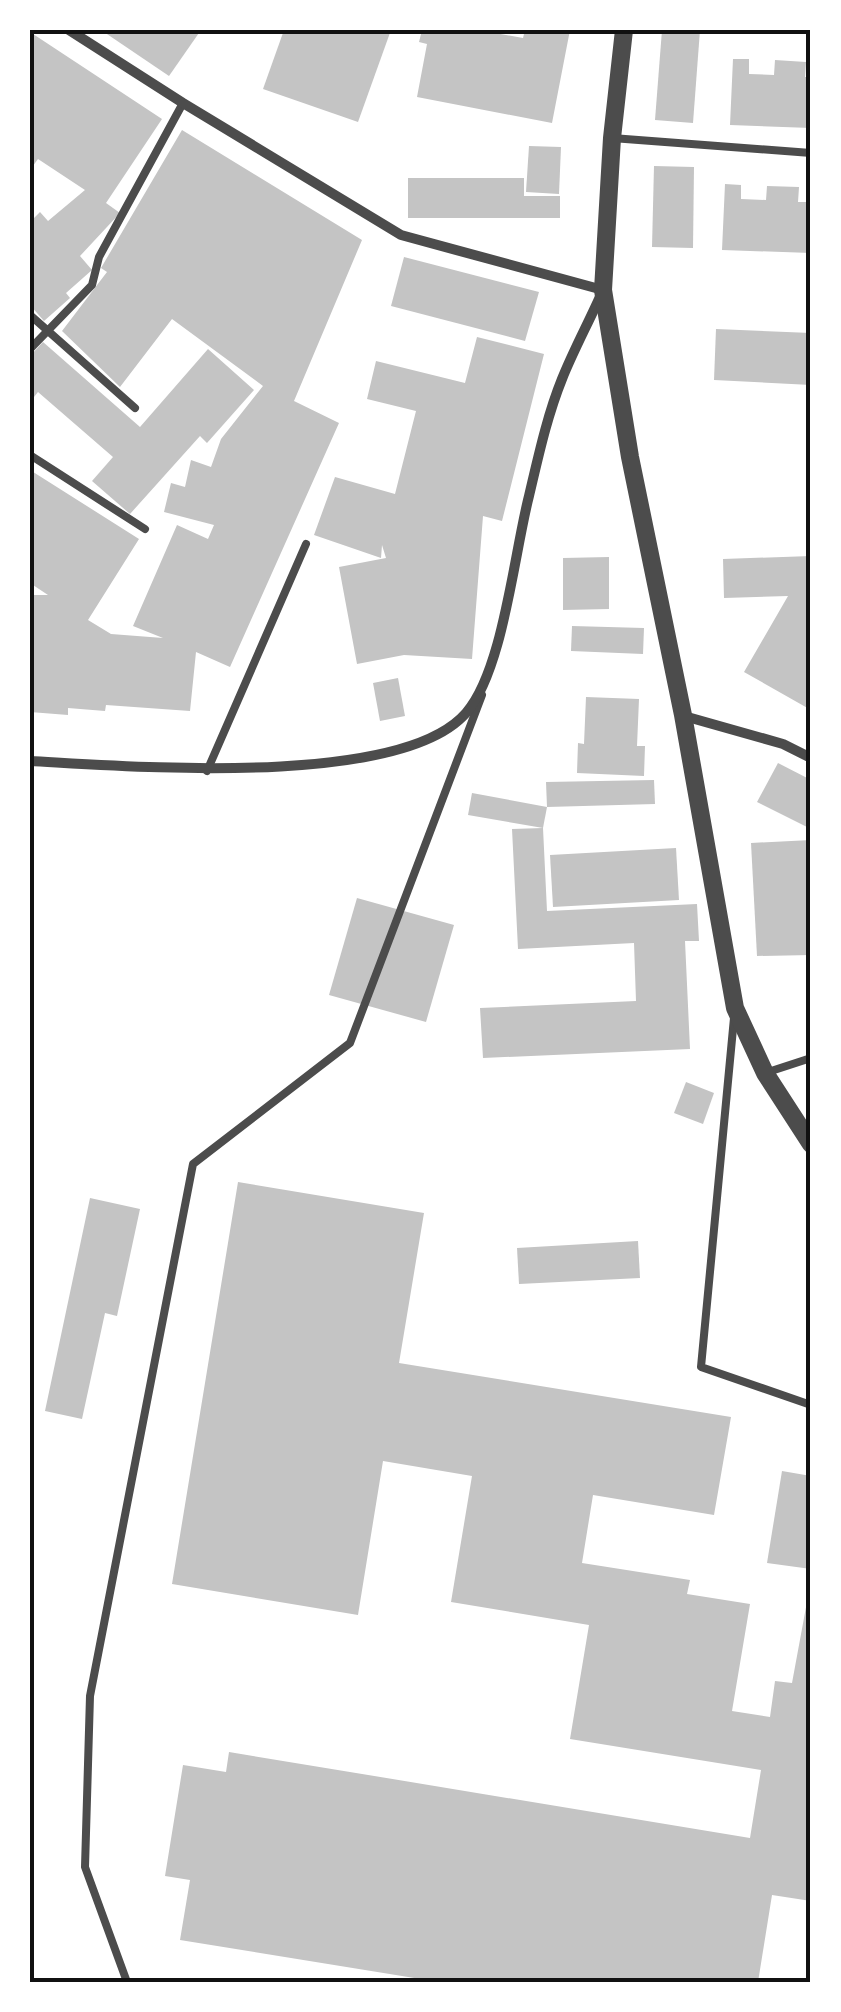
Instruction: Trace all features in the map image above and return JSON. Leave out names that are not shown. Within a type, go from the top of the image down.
[{"type":"street","points":[[70,30],[401,236],[604,290]]},
{"type":"street","points":[[624,30],[612,138],[604,290],[630,457],[735,1008],[765,1073],[811,1144]]},
{"type":"street","points":[[30,762],[207,770],[347,760],[415,744],[465,715],[489,676],[528,498],[560,382],[604,290]]},
{"type":"street","points":[[682,715],[783,744],[811,758]]},
{"type":"lane","points":[[30,348],[92,284],[99,257],[183,103]]},
{"type":"lane","points":[[612,138],[811,153]]},
{"type":"lane","points":[[30,315],[135,408]]},
{"type":"lane","points":[[30,455],[145,529]]},
{"type":"lane","points":[[207,770],[306,544]]},
{"type":"lane","points":[[127,1982],[85,1868],[90,1696],[193,1164],[350,1043],[489,676]]},
{"type":"lane","points":[[735,1008],[701,1367],[811,1405]]},
{"type":"lane","points":[[765,1073],[811,1058]]},
{"type":"building","points":[[101,30],[201,30],[169,76]]},
{"type":"building","points":[[284,30],[391,30],[358,122],[263,89]]},
{"type":"building","points":[[422,30],[479,30],[523,38],[525,30],[570,30],[552,123],[417,97],[427,44],[419,42]]},
{"type":"building","points":[[662,30],[700,30],[693,123],[655,120]]},
{"type":"building","points":[[30,32],[162,119],[106,203],[120,213],[80,256],[92,270],[66,293],[70,298],[44,321],[30,305],[30,222],[40,212],[48,221],[85,190],[38,159],[30,170]]},
{"type":"building","points":[[733,59],[749,59],[749,74],[774,75],[775,60],[806,62],[805,77],[811,77],[811,128],[730,125]]},
{"type":"building","points":[[182,130],[362,240],[294,401],[339,423],[230,667],[196,652],[190,711],[106,705],[105,711],[68,708],[68,715],[30,712],[30,595],[48,595],[30,583],[30,470],[139,539],[88,620],[111,634],[163,638],[133,626],[177,525],[208,539],[214,525],[164,512],[171,483],[185,487],[191,460],[211,467],[221,439],[263,386],[172,319],[120,387],[62,331],[107,272],[101,268]]},
{"type":"building","points":[[529,146],[561,147],[559,194],[526,192]]},
{"type":"building","points":[[654,166],[694,167],[693,248],[652,247]]},
{"type":"building","points":[[408,178],[524,178],[524,196],[560,196],[560,218],[408,218]]},
{"type":"building","points":[[725,184],[741,185],[741,199],[766,200],[767,186],[799,187],[798,202],[811,202],[811,253],[722,250]]},
{"type":"building","points":[[404,257],[539,292],[525,341],[391,306]]},
{"type":"building","points":[[716,329],[811,333],[811,385],[714,380]]},
{"type":"building","points":[[477,337],[544,354],[502,521],[483,516],[472,659],[404,655],[357,664],[339,567],[386,558],[382,545],[381,558],[314,535],[335,477],[395,494],[416,411],[367,399],[376,361],[465,383]]},
{"type":"building","points":[[43,342],[140,427],[208,349],[254,390],[207,443],[200,436],[130,514],[92,481],[113,457],[38,392],[30,402],[30,356]]},
{"type":"building","points":[[811,556],[811,710],[744,672],[788,596],[724,598],[723,559]]},
{"type":"building","points":[[609,557],[609,609],[563,610],[563,558]]},
{"type":"building","points":[[572,626],[644,628],[643,654],[571,651]]},
{"type":"building","points":[[398,678],[405,716],[380,721],[373,683]]},
{"type":"building","points":[[586,697],[639,699],[637,746],[645,746],[644,776],[577,773],[578,743],[584,744]]},
{"type":"building","points":[[778,763],[811,780],[811,829],[757,802]]},
{"type":"building","points":[[654,780],[655,804],[547,807],[546,782]]},
{"type":"building","points":[[472,793],[547,807],[543,828],[468,815]]},
{"type":"building","points":[[543,828],[547,911],[697,904],[699,941],[685,941],[690,1049],[483,1058],[480,1008],[636,1001],[634,943],[518,949],[512,829]]},
{"type":"building","points":[[811,840],[811,955],[757,956],[751,843]]},
{"type":"building","points":[[676,848],[679,900],[553,907],[550,855]]},
{"type":"building","points":[[357,898],[454,925],[426,1022],[329,995]]},
{"type":"building","points":[[686,1082],[714,1093],[703,1124],[674,1113]]},
{"type":"building","points":[[238,1182],[424,1213],[399,1363],[731,1417],[714,1515],[593,1495],[582,1563],[690,1580],[687,1594],[750,1604],[732,1711],[770,1717],[775,1681],[792,1683],[811,1580],[811,1901],[772,1895],[758,1982],[439,1982],[180,1940],[190,1880],[165,1876],[183,1765],[226,1772],[229,1752],[750,1838],[761,1770],[570,1739],[589,1625],[451,1602],[472,1476],[383,1461],[358,1615],[172,1584]]},
{"type":"building","points":[[90,1198],[140,1209],[117,1316],[105,1313],[82,1419],[45,1411]]},
{"type":"building","points":[[638,1241],[640,1278],[519,1284],[517,1248]]},
{"type":"building","points":[[782,1471],[811,1476],[811,1569],[767,1563]]}]
